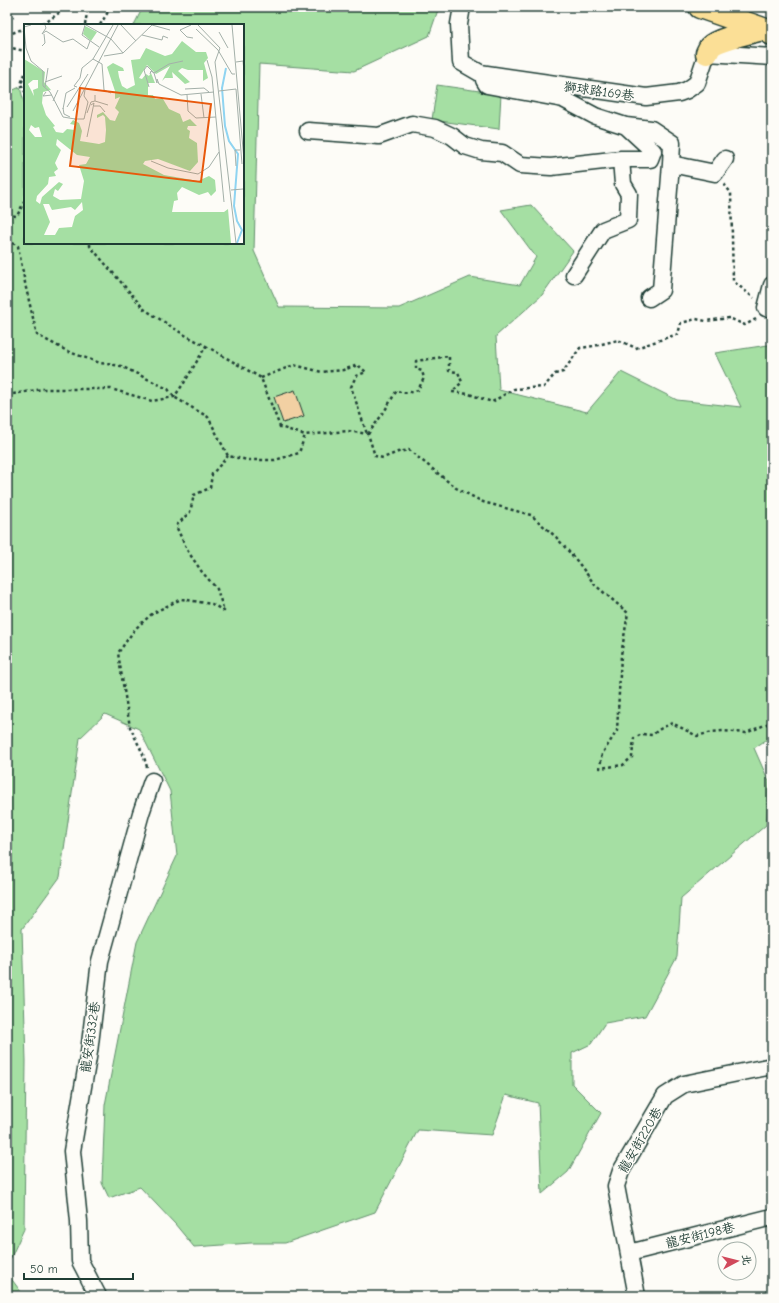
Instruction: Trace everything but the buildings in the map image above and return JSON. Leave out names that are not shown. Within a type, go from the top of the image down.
[{"type":"highway","points":[[700,7],[757,23]]},
{"type":"highway","points":[[708,53],[710,47],[757,23]]},
{"type":"lane","name":"獅球路169巷","points":[[462,7],[459,24],[461,62],[480,74],[646,97],[687,90],[697,83],[708,53]]},
{"type":"lane","points":[[708,53],[772,57]]},
{"type":"lane","points":[[480,74],[487,85],[563,99],[595,116],[626,126],[651,130],[672,143],[661,290],[649,298]]},
{"type":"lane","points":[[308,131],[379,136],[412,124],[435,128],[452,136],[465,146],[481,151],[502,154],[520,165],[551,167],[621,159],[650,159],[653,151],[626,126]]},
{"type":"lane","points":[[574,275],[604,230],[628,220],[629,194],[622,184],[621,159]]},
{"type":"lane","points":[[671,164],[715,173],[725,159]]},
{"type":"lane","points":[[766,308],[772,285]]},
{"type":"lane","name":"龍安街332巷","points":[[98,1296],[80,1261],[79,1222],[72,1151],[89,1052],[100,961],[140,813],[152,781]]},
{"type":"lane","name":"龍安街220巷","points":[[637,1296],[616,1186],[620,1171],[665,1096],[684,1084],[772,1066]]},
{"type":"lane","name":"龍安街198巷","points":[[629,1253],[772,1217]]},
{"type":"path","points":[[39,24],[48,21],[67,7]]},
{"type":"path","points":[[85,24],[88,7]]},
{"type":"path","points":[[101,24],[111,7]]},
{"type":"path","points":[[7,18],[14,17]]},
{"type":"path","points":[[7,35],[24,28]]},
{"type":"path","points":[[7,48],[24,50]]},
{"type":"path","points":[[24,76],[21,84],[24,90]]},
{"type":"path","points":[[368,434],[384,412],[397,390],[400,393],[408,393],[418,390],[424,378],[422,372],[416,369],[416,361],[449,356],[449,371],[458,372],[462,382],[452,392],[469,394],[492,402],[514,389],[544,387],[555,374],[563,372],[580,348],[618,340],[636,348],[678,334],[681,322],[696,319],[706,321],[729,318],[745,326],[753,321],[766,308],[732,281],[731,193],[715,173]]},
{"type":"path","points":[[7,215],[17,216],[24,202]]},
{"type":"path","points":[[7,240],[18,246],[37,334],[69,352],[100,363],[121,366],[168,389],[174,397],[208,417],[228,456]]},
{"type":"path","points":[[90,244],[90,246],[144,309],[183,334],[261,378],[280,427],[305,435],[348,431],[368,434]]},
{"type":"path","points":[[7,395],[43,389],[103,389],[152,401],[174,397],[206,346]]},
{"type":"path","points":[[261,378],[294,365],[322,372],[343,370],[358,365],[366,372],[356,376],[351,387],[375,456],[383,458],[398,452],[409,450],[456,488],[483,502],[531,515],[560,542],[595,585],[628,613],[622,655],[617,731],[602,754],[600,768],[623,765],[632,757],[634,738],[642,734],[652,736],[672,723],[697,736],[712,732],[724,731],[746,733],[767,724],[772,719]]},
{"type":"path","points":[[228,456],[248,460],[275,460],[299,453],[305,435]]},
{"type":"path","points":[[152,781],[144,754],[130,726],[118,653],[135,629],[152,613],[181,599],[212,604],[224,611],[217,589],[198,567],[187,550],[176,526],[190,512],[194,495],[210,488],[212,474],[228,456]]},
{"type":"green space","points":[[143,7],[439,7],[429,36],[354,71],[259,64],[254,251],[279,307],[399,308],[470,277],[520,285],[536,257],[501,210],[531,205],[573,251],[542,295],[496,336],[499,390],[587,412],[621,372],[677,400],[741,407],[715,353],[768,345],[772,346],[772,736],[754,748],[769,782],[766,825],[681,898],[677,957],[645,1016],[605,1023],[591,1044],[572,1053],[572,1084],[601,1113],[568,1172],[542,1194],[538,1103],[506,1095],[492,1135],[418,1130],[375,1212],[285,1243],[251,1243],[194,1247],[175,1224],[140,1187],[109,1198],[102,1183],[105,1105],[137,942],[177,856],[170,791],[139,729],[105,714],[80,738],[60,877],[22,929],[26,1061],[24,1229],[7,1266],[7,93],[20,87],[24,102],[24,244],[244,244],[244,24],[134,24]]},
{"type":"green space","points":[[437,85],[501,94],[499,129],[432,120]]},
{"type":"green space","points":[[7,1273],[24,1296],[7,1296]]}]
